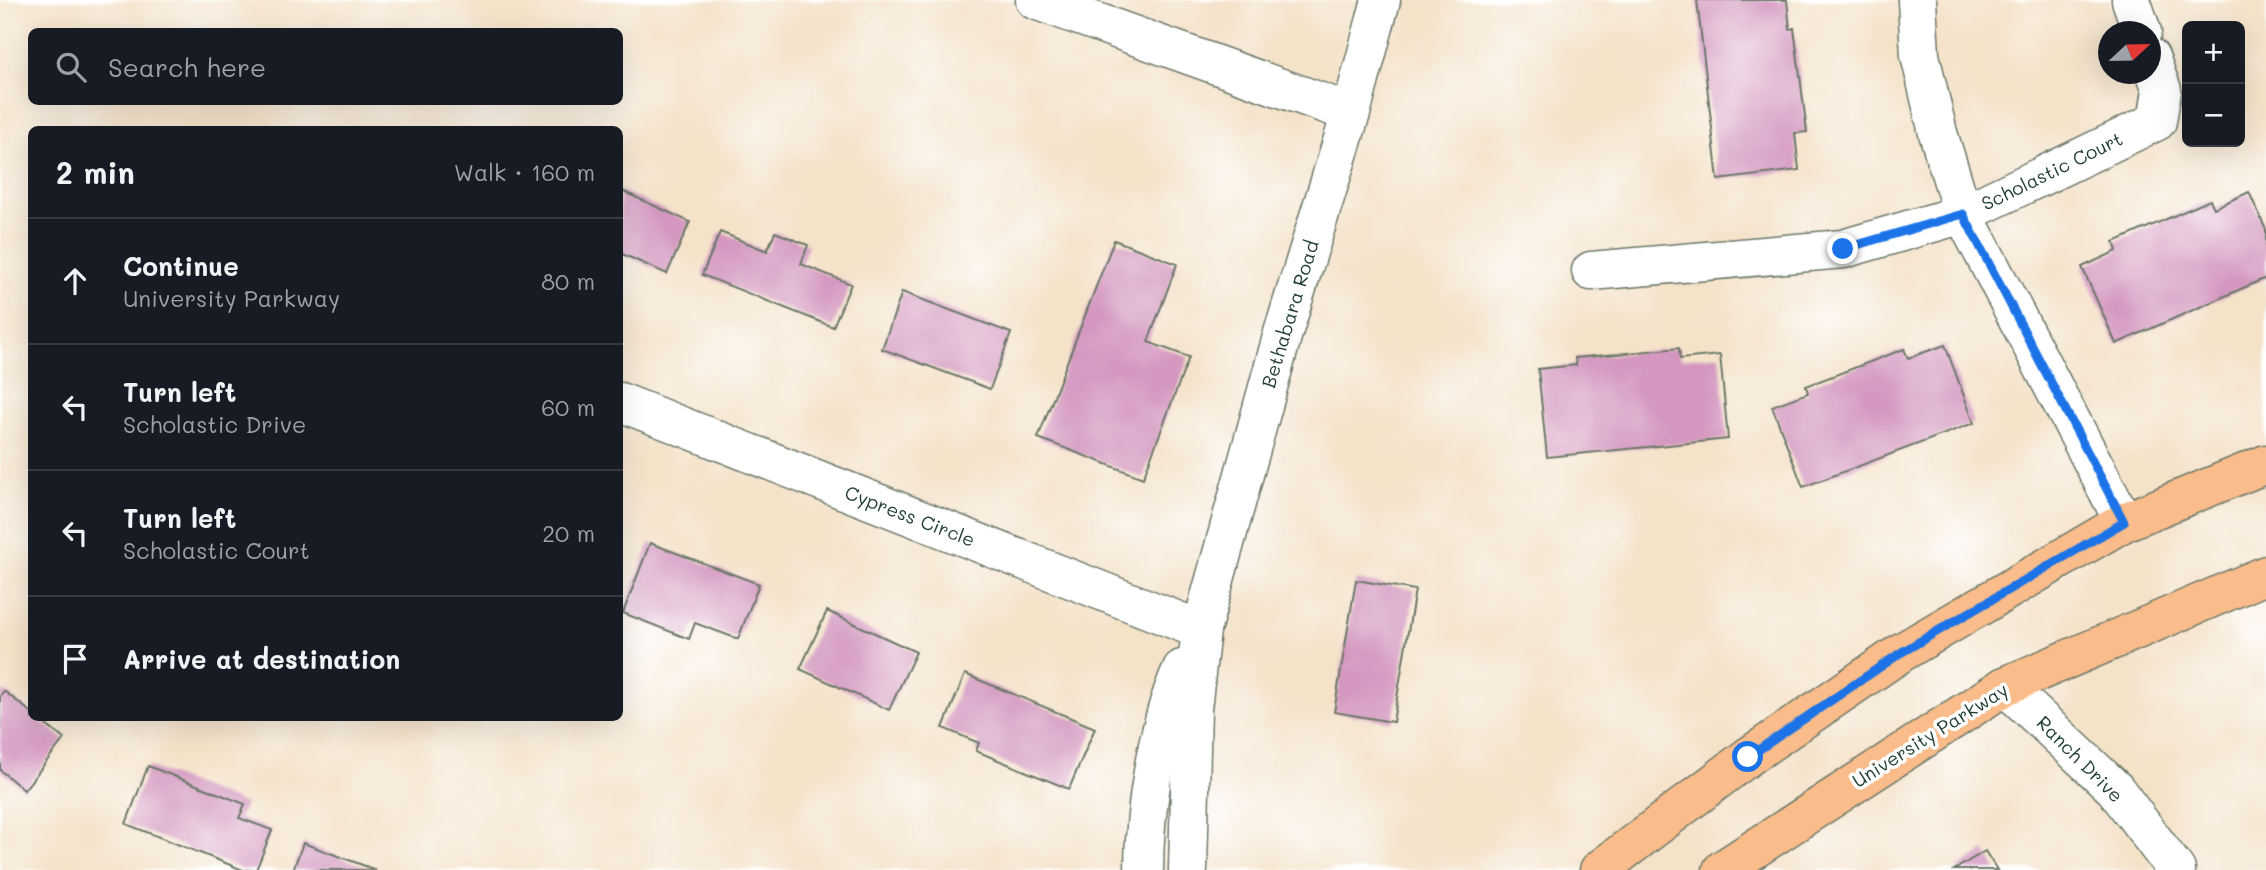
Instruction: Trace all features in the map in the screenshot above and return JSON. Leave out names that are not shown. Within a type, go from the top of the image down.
[{"type":"main road","points":[[1599,870],[1748,757],[1902,652],[2124,522],[2266,464]]},
{"type":"main road","name":"University Parkway","points":[[1723,870],[2005,686],[2266,575]]},
{"type":"street","points":[[1035,0],[1352,113]]},
{"type":"street","name":"Bethabara Road","points":[[1188,870],[1192,709],[1201,629],[1283,333],[1352,113],[1381,0]]},
{"type":"street","points":[[1917,0],[1920,55],[1937,132],[1963,214],[2124,522]]},
{"type":"street","points":[[2131,0],[2138,21]]},
{"type":"street","name":"Scholastic Court","points":[[1591,271],[1843,249],[1963,214],[2157,121],[2162,90],[2160,84]]},
{"type":"street","name":"Cypress Circle","points":[[623,403],[1201,629]]},
{"type":"street","name":"Bethabara Road","points":[[1144,870],[1144,829],[1169,697],[1201,629]]},
{"type":"street","name":"Ranch Drive","points":[[2005,686],[2115,789],[2176,870]]},
{"type":"building","points":[[1697,0],[1787,0],[1790,29],[1794,28],[1807,132],[1795,133],[1799,170],[1718,180]]},
{"type":"building","points":[[623,191],[690,222],[667,274],[623,254]]},
{"type":"building","points":[[2249,192],[2266,230],[2266,278],[2116,344],[2082,267],[2117,251],[2114,242],[2210,200],[2214,208]]},
{"type":"building","points":[[720,232],[767,251],[775,232],[808,245],[801,264],[851,284],[833,327],[702,275]]},
{"type":"building","points":[[1114,240],[1177,264],[1148,342],[1189,357],[1143,478],[1038,438]]},
{"type":"building","points":[[902,292],[1011,333],[990,389],[882,349]]},
{"type":"building","points":[[1945,345],[1974,423],[1803,487],[1772,406],[1808,393],[1806,386],[1904,349],[1908,358]]},
{"type":"building","points":[[1679,348],[1680,359],[1720,355],[1728,439],[1547,457],[1538,369],[1576,365],[1575,358]]},
{"type":"building","points":[[650,543],[759,584],[738,639],[695,623],[689,639],[623,613]]},
{"type":"building","points":[[1356,580],[1415,590],[1393,722],[1334,712]]},
{"type":"building","points":[[827,611],[916,652],[889,710],[800,669]]},
{"type":"building","points":[[965,674],[1095,728],[1069,789],[976,751],[979,743],[943,728]]},
{"type":"building","points":[[4,691],[28,710],[28,721],[41,721],[64,739],[24,790],[0,770],[0,696]]},
{"type":"building","points":[[148,766],[245,804],[239,818],[272,830],[256,870],[243,870],[126,824]]},
{"type":"building","points":[[303,843],[376,870],[293,870]]},
{"type":"building","points":[[1985,851],[1997,870],[1954,870]]},
{"type":"route","points":[[1748,757],[1902,652],[2124,522],[1963,214],[1843,249]]}]
